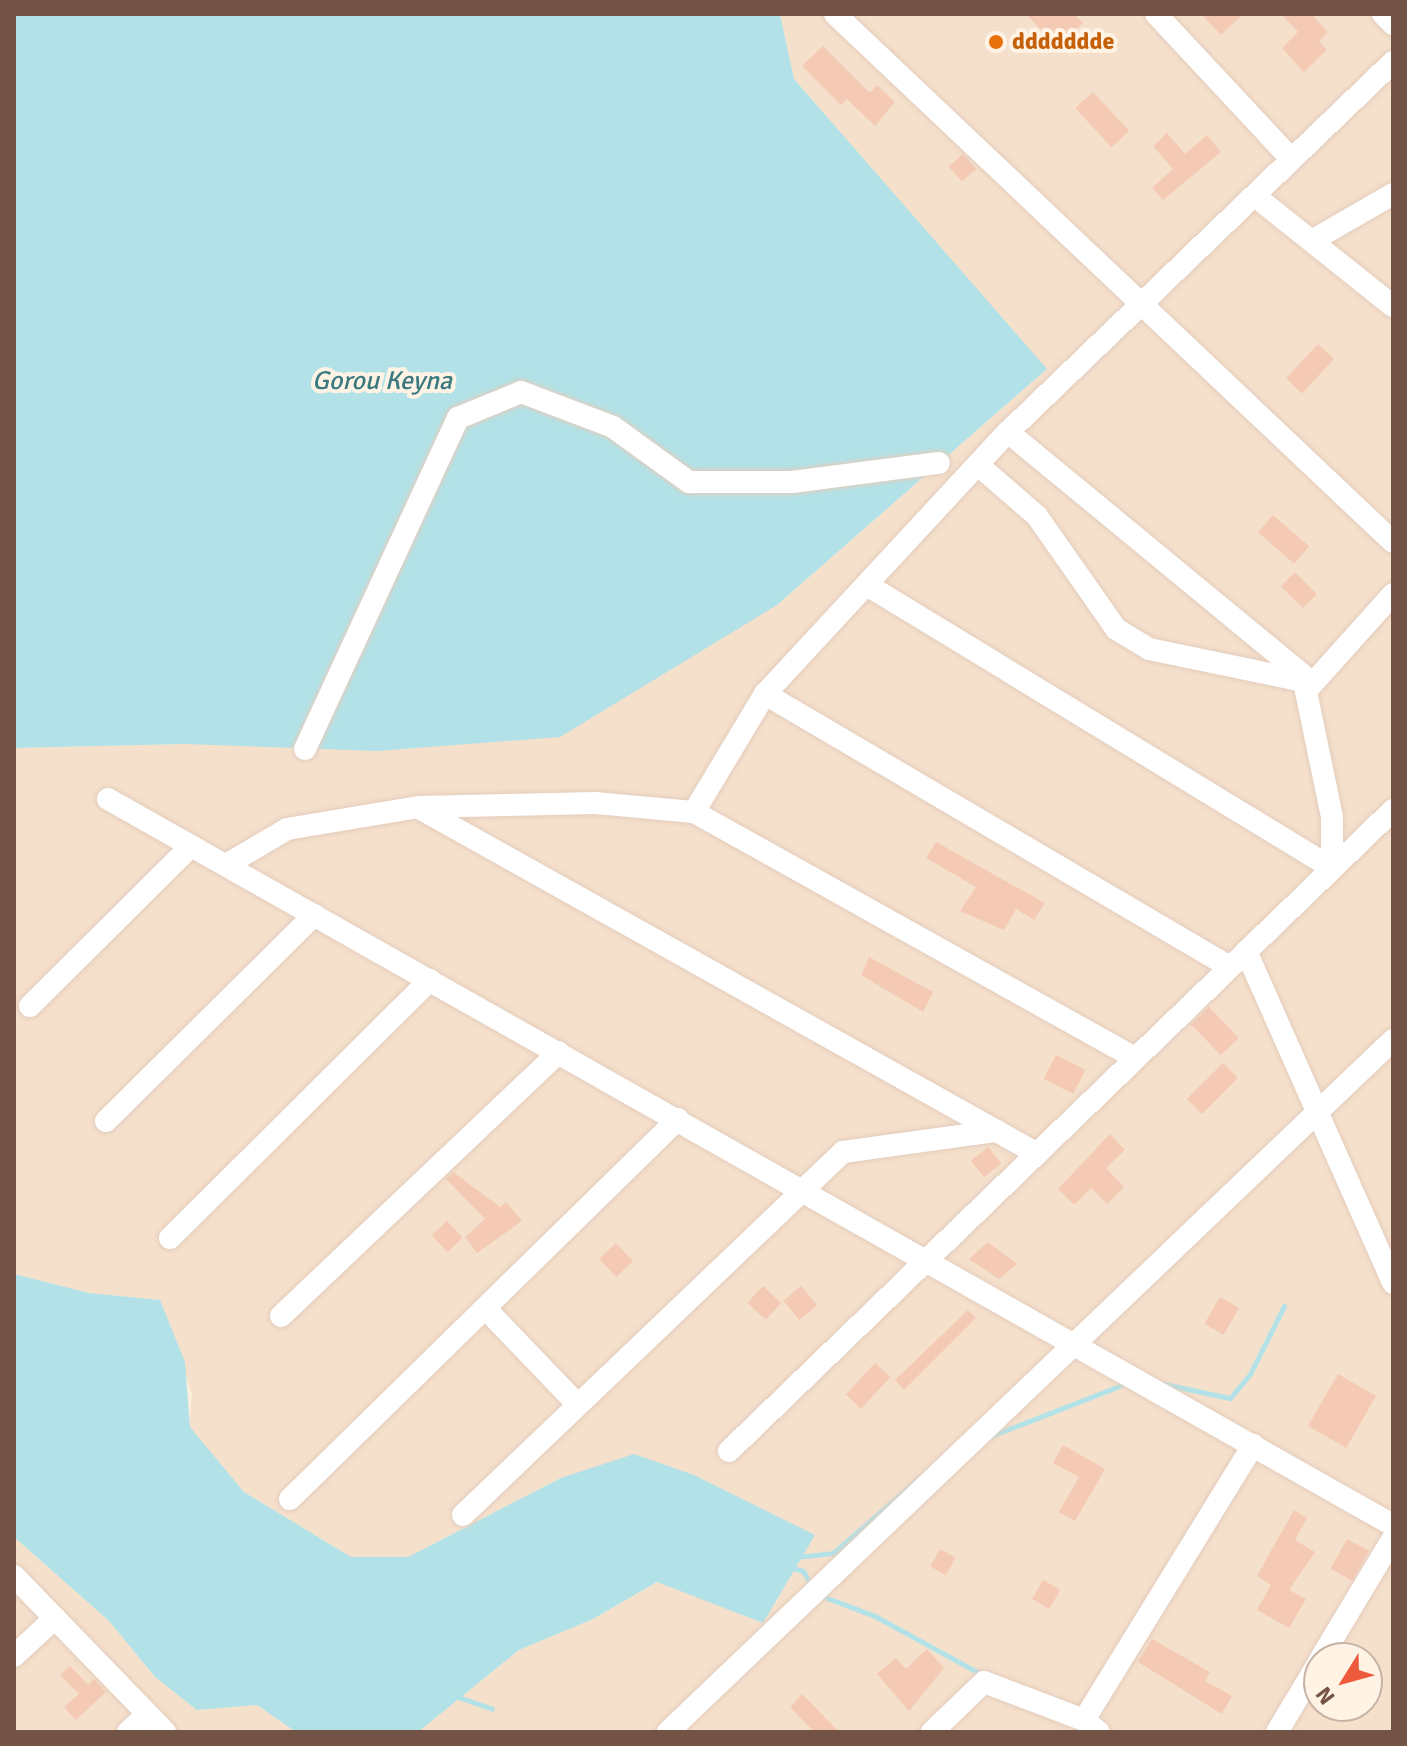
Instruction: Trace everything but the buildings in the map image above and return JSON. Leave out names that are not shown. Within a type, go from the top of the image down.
[{"type":"street","points":[[835,14],[1141,300],[1393,542]]},
{"type":"street","points":[[1156,14],[1291,159]]},
{"type":"street","points":[[1383,14],[1393,24]]},
{"type":"street","points":[[694,812],[765,694],[1008,432],[1141,300],[1255,196],[1393,62]]},
{"type":"street","points":[[1255,196],[1315,239],[1393,306]]},
{"type":"street","points":[[1315,239],[1391,198]]},
{"type":"street","points":[[305,749],[458,418],[521,392],[613,427],[689,482],[792,482],[939,463]]},
{"type":"street","points":[[1008,432],[1313,683]]},
{"type":"street","points":[[978,465],[1037,516],[1116,629],[1149,649],[1313,683]]},
{"type":"street","points":[[867,585],[1332,868]]},
{"type":"street","points":[[1332,868],[1332,817],[1306,691],[1393,594]]},
{"type":"street","points":[[765,694],[1238,959],[1393,1283]]},
{"type":"street","points":[[108,799],[1077,1343],[1393,1525]]},
{"type":"street","points":[[226,865],[287,829],[418,807],[595,803],[694,812],[1135,1058]]},
{"type":"street","points":[[418,807],[1036,1153]]},
{"type":"street","points":[[729,1451],[924,1257],[1393,810]]},
{"type":"street","points":[[30,1006],[191,846]]},
{"type":"street","points":[[106,1121],[314,915]]},
{"type":"street","points":[[170,1238],[430,980]]},
{"type":"street","points":[[673,1730],[1392,1043]]},
{"type":"street","points":[[281,1316],[559,1052]]},
{"type":"street","points":[[290,1499],[678,1119]]},
{"type":"street","points":[[463,1515],[800,1188],[843,1152],[997,1131]]},
{"type":"street","points":[[485,1308],[577,1404]]},
{"type":"street","points":[[932,1732],[984,1682],[1092,1726],[1253,1445]]},
{"type":"street","points":[[1331,1642],[1393,1538]]},
{"type":"street","points":[[14,1576],[165,1732]]},
{"type":"street","points":[[14,1656],[55,1618]]},
{"type":"street","points":[[1277,1732],[1303,1688]]},
{"type":"street","points":[[128,1732],[147,1714]]},
{"type":"shaded area","points":[[780,14],[1393,14],[1393,1732],[418,1732],[519,1650],[593,1619],[658,1582],[763,1622],[745,1501],[694,1475],[561,1478],[408,1557],[351,1557],[244,1492],[189,1427],[192,1394],[160,1300],[89,1293],[14,1274],[14,748],[185,744],[777,605],[1046,370],[794,79]]},
{"type":"shaded area","points":[[14,1537],[109,1621],[155,1677],[197,1710],[257,1705],[296,1732],[14,1732]]},
{"type":"water","name":"Gorou Keyna","points":[[14,14],[780,14],[794,79],[1047,369],[777,605],[560,737],[377,751],[185,744],[14,748]]},
{"type":"water","points":[[14,1274],[89,1293],[160,1300],[185,1362],[190,1427],[244,1492],[351,1557],[408,1557],[561,1478],[634,1454],[694,1475],[815,1535],[763,1623],[657,1582],[593,1619],[519,1650],[418,1732],[296,1732],[257,1705],[197,1710],[155,1677],[109,1621],[14,1537]]},
{"type":"waterway","points":[[1164,1384],[1230,1398],[1250,1374],[1284,1306]]},
{"type":"waterway","points":[[991,1436],[1127,1383]]},
{"type":"waterway","points":[[796,1557],[833,1553],[933,1466]]},
{"type":"waterway","points":[[789,1567],[803,1571],[813,1588]]},
{"type":"waterway","points":[[819,1595],[875,1616],[981,1674]]},
{"type":"waterway","points":[[455,1696],[492,1709]]},
{"type":"place","name":"ddddddde","points":[[996,42]]}]
